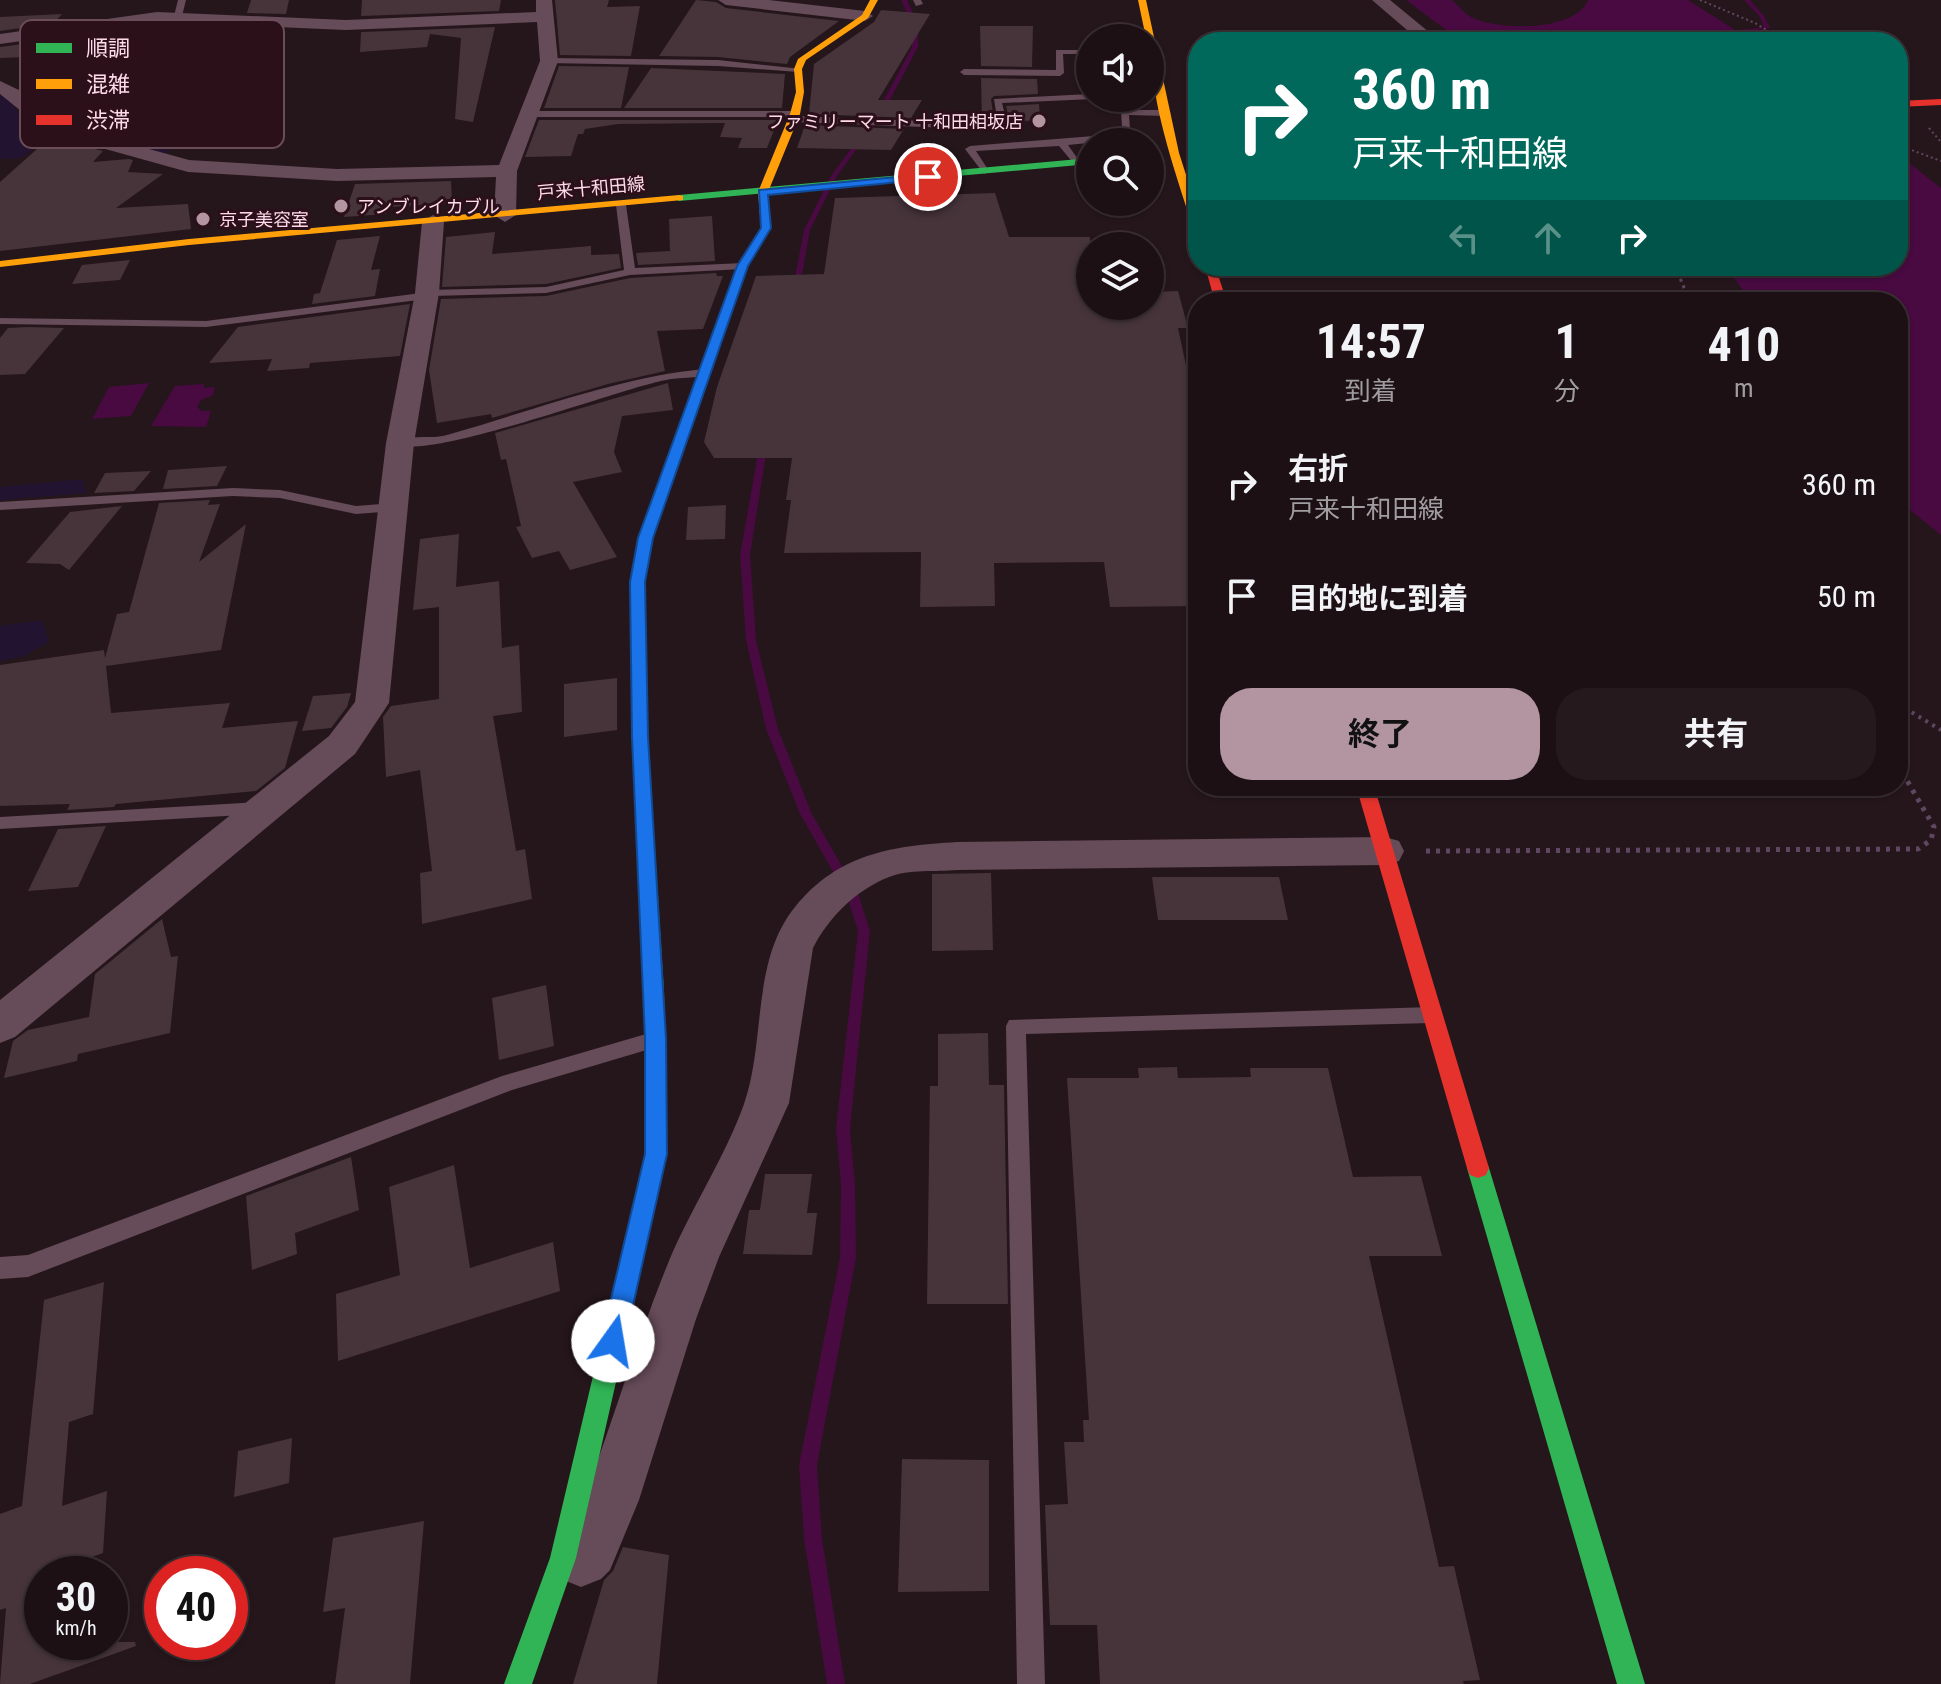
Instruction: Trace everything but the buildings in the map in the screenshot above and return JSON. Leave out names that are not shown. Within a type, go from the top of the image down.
[{"type":"street","points":[[726,0],[869,8]]},
{"type":"street","points":[[1142,0],[1147,24]]},
{"type":"street","points":[[1380,0],[1420,32]]},
{"type":"street","points":[[110,20],[180,8],[335,25],[543,8],[551,46],[549,61],[507,171],[505,215]]},
{"type":"street","points":[[518,1684],[563,1558],[656,1154],[656,1039],[640,737],[637,582],[645,538],[743,266],[766,228],[763,192],[794,117],[800,92],[798,69],[807,53],[869,8]]},
{"type":"street","points":[[0,39],[20,36]]},
{"type":"street","points":[[0,87],[9,90],[20,101]]},
{"type":"street","points":[[1908,104],[1941,102]]},
{"type":"street","points":[[1164,109],[1188,194]]},
{"type":"street","points":[[123,148],[188,166],[276,174],[507,171]]},
{"type":"street","points":[[1164,154],[1188,152]]},
{"type":"street","name":"戸来十和田線","points":[[0,264],[145,247],[1076,163]]},
{"type":"street","points":[[0,1025],[342,745],[372,703],[400,443],[427,295],[433,222]]},
{"type":"street","points":[[1368,796],[1631,1684]]},
{"type":"street","points":[[552,1590],[590,1550],[611,1500],[686,1281],[767,1103],[793,948],[807,920],[842,887],[878,865],[957,856],[1385,851]]},
{"type":"lane","points":[[964,72],[1060,73],[1059,47],[1076,50]]},
{"type":"lane","points":[[549,61],[718,63],[798,69]]},
{"type":"lane","points":[[531,114],[794,117],[880,124],[1003,127],[997,101],[1076,98]]},
{"type":"lane","points":[[984,171],[970,149],[1108,138],[1127,128],[1124,112],[1166,113]]},
{"type":"lane","points":[[1062,143],[1076,156]]},
{"type":"lane","points":[[621,205],[630,272]]},
{"type":"lane","points":[[0,321],[206,324],[427,295],[546,290],[630,272],[743,266]]},
{"type":"lane","points":[[400,443],[442,441],[666,376],[705,373]]},
{"type":"lane","points":[[0,506],[233,492],[280,494],[356,510],[394,507]]},
{"type":"lane","points":[[0,823],[267,807]]},
{"type":"lane","points":[[1031,1684],[1016,1026],[1433,1015]]},
{"type":"lane","points":[[0,1268],[28,1266],[509,1082],[656,1039]]},
{"type":"path","points":[[1700,0],[1770,32]]},
{"type":"path","points":[[1908,149],[1941,161]]},
{"type":"path","points":[[1908,710],[1941,730]]},
{"type":"path","points":[[1385,851],[1918,849],[1931,840],[1934,827],[1908,782]]},
{"type":"shaded area","points":[[1406,0],[1452,0],[1471,17],[1483,22],[1535,26],[1568,18],[1588,0],[1688,0],[1738,32],[1449,32]]},
{"type":"shaded area","points":[[0,93],[4,93],[20,115],[20,148],[35,148],[21,158],[0,159]]},
{"type":"shaded area","points":[[145,148],[170,148],[164,153]]},
{"type":"shaded area","points":[[1908,162],[1941,188],[1941,535],[1908,509],[1908,292],[1744,292],[1732,276],[1908,276]]},
{"type":"shaded area","points":[[149,383],[131,416],[92,419],[109,387]]},
{"type":"shaded area","points":[[204,384],[204,388],[215,387],[212,396],[201,400],[197,407],[202,411],[211,411],[206,427],[151,426],[175,386]]},
{"type":"shaded area","points":[[83,479],[86,493],[0,500],[0,487]]},
{"type":"shaded area","points":[[42,620],[49,642],[24,656],[0,661],[0,626]]},
{"type":"waterway","points":[[795,291],[807,230],[834,176],[880,113],[915,47],[915,25],[904,0]]},
{"type":"waterway","points":[[1739,32],[1767,28],[1747,0]]},
{"type":"waterway","points":[[764,442],[745,555],[751,640],[772,729],[806,814],[853,896],[864,931],[843,1129],[848,1185],[848,1258],[808,1465],[813,1539],[836,1684]]},
{"type":"traffic: fast","points":[[679,198],[1076,162]]},
{"type":"traffic: fast","points":[[654,992],[640,737],[637,582],[645,538],[688,418]]},
{"type":"traffic: fast","points":[[1478,1168],[1631,1684]]},
{"type":"traffic: fast","points":[[518,1684],[563,1558],[614,1338]]},
{"type":"traffic: slow","points":[[688,418],[743,266],[766,228],[763,192],[795,114],[800,92],[798,69],[802,59],[865,16],[874,0]]},
{"type":"traffic: slow","points":[[1142,0],[1174,153],[1188,197]]},
{"type":"traffic: slow","points":[[0,264],[189,242],[679,198]]},
{"type":"traffic: slow","points":[[614,1338],[656,1154],[654,992]]},
{"type":"traffic: jam","points":[[1908,104],[1941,102]]},
{"type":"traffic: jam","points":[[1213,276],[1218,292]]},
{"type":"traffic: jam","points":[[1368,796],[1478,1168]]},
{"type":"place","name":"ファミリーマート 十和田相坂店","points":[[1039,121]]},
{"type":"place","name":"アンブレイカブル","points":[[341,206]]},
{"type":"place","name":"京子美容室","points":[[203,219]]},
{"type":"route","points":[[613,1341],[656,1154],[656,1039],[640,737],[637,582],[645,538],[732,294],[743,266],[766,228],[763,192],[928,177]]}]
